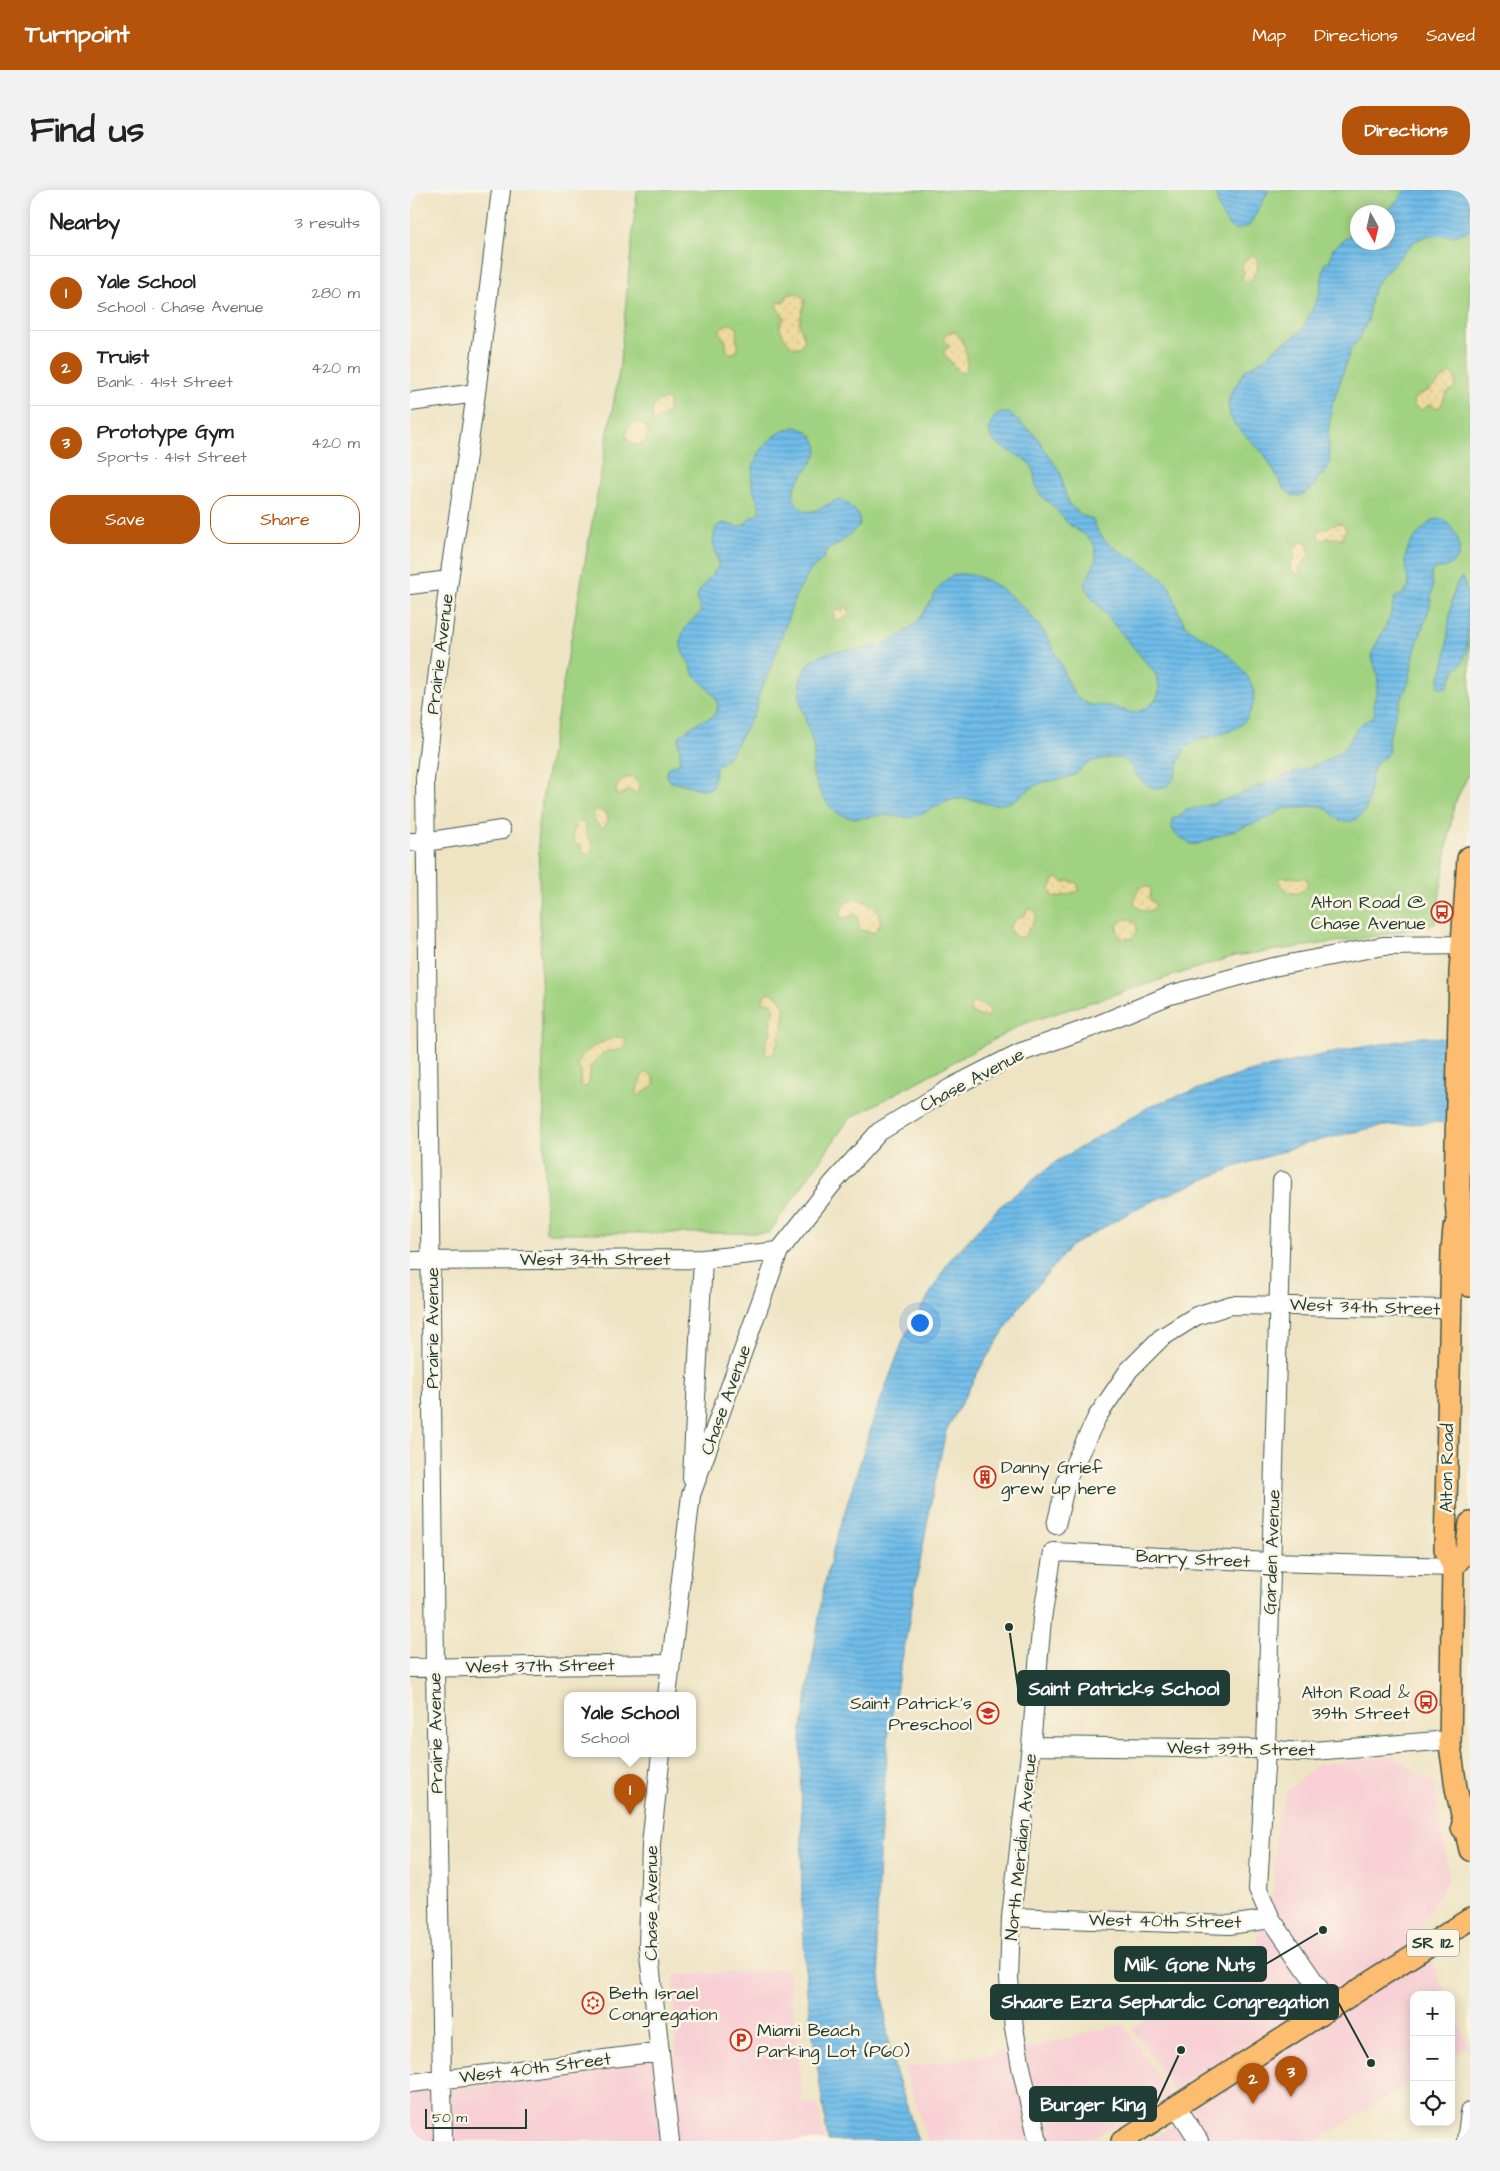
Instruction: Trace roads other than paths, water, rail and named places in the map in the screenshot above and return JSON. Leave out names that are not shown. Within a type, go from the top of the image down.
[{"type":"highway","name":"Alton Road","points":[[1457,1198],[1461,1033],[1470,859]]},
{"type":"highway","points":[[1457,1198],[1462,1246],[1470,1284]]},
{"type":"main road","name":"Alton Road","points":[[1457,1198],[1452,1251],[1445,1549],[1453,1567],[1450,1740],[1452,1767],[1468,1836]]},
{"type":"main road","name":"Alton Road","points":[[1453,1567],[1466,1552],[1470,1523]]},
{"type":"main road","name":"SR 112","points":[[1122,2141],[1470,1919]]},
{"type":"street","name":"Prairie Avenue","points":[[443,2141],[435,1668],[431,1260],[418,842],[449,580],[476,393],[501,190]]},
{"type":"street","points":[[410,402],[476,393]]},
{"type":"street","points":[[410,585],[449,580]]},
{"type":"street","points":[[418,842],[501,830]]},
{"type":"street","name":"Chase Avenue","points":[[691,1496],[779,1251],[833,1183],[879,1132],[952,1087],[1020,1053],[1095,1026],[1170,995],[1273,966],[1382,946],[1466,945]]},
{"type":"street","name":"Garden Avenue","points":[[1271,1919],[1258,1888],[1266,1749],[1282,1181]]},
{"type":"street","name":"West 34th Street","points":[[410,1260],[702,1259],[779,1251]]},
{"type":"street","name":"Chase Avenue","points":[[667,1692],[691,1496],[702,1259]]},
{"type":"street","points":[[1056,1525],[1067,1479],[1097,1416],[1128,1370],[1161,1338],[1196,1316],[1231,1305],[1279,1304]]},
{"type":"street","name":"West 34th Street","points":[[1279,1304],[1451,1309]]},
{"type":"street","name":"Barry Street","points":[[1053,1552],[1271,1562],[1453,1567]]},
{"type":"street","name":"North Meridian Avenue","points":[[1038,2141],[1014,2028],[1009,1979],[1011,1917],[1031,1746],[1042,1619],[1053,1552]]},
{"type":"street","name":"West 37th Street","points":[[410,1668],[670,1664]]},
{"type":"street","name":"West 39th Street","points":[[1031,1746],[1266,1749],[1300,1752],[1450,1740]]},
{"type":"street","name":"Chase Avenue","points":[[661,1757],[651,1844],[648,1946],[670,2141]]},
{"type":"street","name":"West 40th Street","points":[[1011,1917],[1228,1925],[1271,1919]]},
{"type":"street","points":[[1271,1919],[1332,2007]]},
{"type":"street","name":"West 40th Street","points":[[410,2083],[659,2052]]},
{"type":"street","points":[[1177,2107],[1199,2141]]},
{"type":"street","points":[[1466,2141],[1470,2112]]},
{"type":"water","points":[[1217,190],[1269,190],[1249,226],[1235,230],[1223,218]]},
{"type":"water","points":[[1406,190],[1470,190],[1470,230],[1459,235],[1426,236],[1414,242],[1377,282],[1371,297],[1368,320],[1359,339],[1351,348],[1332,406],[1328,434],[1330,463],[1325,474],[1321,475],[1315,483],[1317,485],[1301,496],[1292,495],[1285,490],[1264,454],[1235,425],[1228,405],[1230,395],[1245,370],[1267,357],[1274,349],[1302,330],[1319,295],[1325,263],[1329,262],[1332,250],[1350,235],[1350,250],[1395,250],[1395,205],[1393,205]]},
{"type":"water","points":[[998,413],[1009,413],[1036,436],[1061,474],[1069,504],[1080,514],[1093,520],[1098,531],[1112,546],[1140,562],[1162,578],[1171,590],[1181,617],[1187,627],[1219,647],[1242,669],[1250,681],[1254,692],[1251,710],[1246,719],[1232,730],[1188,746],[1183,751],[1173,780],[1169,785],[1162,787],[1148,786],[1123,758],[1107,758],[1087,764],[1072,776],[1040,784],[1007,803],[987,804],[969,799],[956,799],[913,817],[884,815],[858,818],[847,817],[837,812],[827,803],[813,773],[814,749],[801,703],[800,685],[802,676],[808,665],[816,658],[837,651],[872,648],[898,637],[920,618],[942,584],[953,575],[972,575],[984,579],[996,585],[1018,602],[1045,634],[1054,649],[1069,685],[1084,702],[1092,705],[1114,707],[1128,712],[1139,712],[1157,698],[1159,687],[1155,673],[1091,597],[1084,583],[1095,561],[1096,555],[1093,544],[1087,536],[1072,527],[1041,495],[1036,486],[1033,469],[1028,462],[997,444],[992,438],[989,431],[991,423]]},
{"type":"water","points":[[796,427],[811,435],[815,440],[817,449],[814,458],[796,485],[793,494],[796,503],[807,512],[817,510],[839,500],[851,507],[859,516],[860,525],[839,544],[827,550],[824,558],[812,568],[796,595],[771,667],[759,694],[756,710],[730,755],[716,767],[712,788],[702,789],[671,782],[667,776],[667,768],[679,763],[679,736],[701,721],[712,717],[718,705],[713,695],[694,674],[681,648],[682,636],[685,630],[701,612],[697,600],[699,591],[719,564],[713,540],[715,530],[718,525],[724,523],[738,527],[745,524],[751,517],[759,514],[752,478],[757,458],[762,449],[777,434]]},
{"type":"water","points":[[1443,519],[1457,537],[1460,551],[1453,563],[1432,571],[1433,585],[1430,606],[1415,650],[1409,681],[1396,712],[1388,742],[1389,751],[1385,757],[1378,761],[1374,769],[1366,808],[1360,816],[1347,822],[1339,820],[1327,809],[1320,806],[1289,808],[1273,816],[1198,844],[1191,844],[1176,835],[1172,828],[1173,819],[1185,813],[1185,810],[1225,800],[1324,762],[1342,750],[1350,741],[1357,728],[1372,718],[1375,712],[1374,704],[1378,681],[1372,653],[1390,617],[1395,597],[1401,595],[1409,587],[1405,563],[1407,550],[1414,538],[1428,524],[1433,520]]},
{"type":"water","points":[[1462,577],[1468,594],[1467,650],[1463,662],[1455,670],[1447,687],[1442,688],[1438,686],[1445,660],[1452,603],[1457,583]]},
{"type":"water","points":[[1423,1037],[1470,1040],[1470,1125],[1435,1122],[1375,1127],[1308,1143],[1232,1168],[1141,1206],[1071,1246],[1020,1306],[982,1365],[946,1431],[889,1730],[879,1856],[876,1944],[890,2054],[918,2141],[828,2141],[807,1993],[802,1906],[801,1735],[823,1591],[834,1546],[875,1415],[904,1338],[949,1261],[998,1208],[1057,1161],[1152,1105],[1245,1073],[1339,1051]]},
{"type":"place","name":"Alton Road @ Chase Avenue","points":[[1442,912]]},
{"type":"place","name":"Danny Grief grew up here","points":[[985,1477]]},
{"type":"place","name":"Saint Patricks School","points":[[1009,1627]]},
{"type":"place","name":"Alton Road & 39th Street","points":[[1426,1702]]},
{"type":"place","name":"Saint Patrick's Preschool","points":[[988,1713]]},
{"type":"place","name":"Yale School","points":[[630,1815]]},
{"type":"place","name":"Milk Gone Nuts","points":[[1323,1930]]},
{"type":"place","name":"Beth Israel Congregation","points":[[593,2003]]},
{"type":"place","name":"Miami Beach Parking Lot (P60)","points":[[741,2040]]},
{"type":"place","name":"Burger King","points":[[1181,2050]]},
{"type":"place","name":"Shaare Ezra Sephardic Congregation","points":[[1371,2063]]},
{"type":"place","name":"Prototype Gym","points":[[1291,2097]]},
{"type":"place","name":"Truist","points":[[1253,2104]]}]
